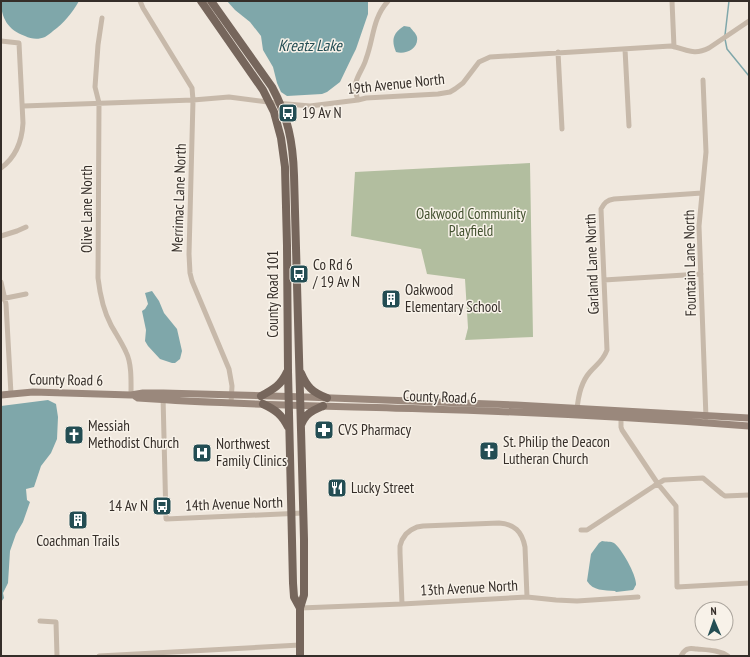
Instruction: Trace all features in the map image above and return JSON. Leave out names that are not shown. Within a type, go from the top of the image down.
[{"type":"main road","name":"County Road 101","points":[[201,1],[270,102],[279,128],[283,147],[285,167],[289,429],[294,597],[300,608]]},
{"type":"main road","name":"County Road 101","points":[[211,1],[268,80],[277,96],[285,116],[293,156],[303,513],[304,595],[300,608],[300,656]]},
{"type":"main road","points":[[299,370],[308,387],[317,394],[327,398]]},
{"type":"main road","points":[[288,371],[284,380],[262,400],[280,414],[289,429]]},
{"type":"main road","name":"County Road 6","points":[[1,395],[33,392],[131,395],[143,393],[231,403],[289,396],[300,401],[323,406],[516,412],[577,412],[706,419],[749,418]]},
{"type":"main road","name":"County Road 6","points":[[163,396],[231,395],[289,405],[300,401],[327,398],[516,405],[577,412]]},
{"type":"main road","points":[[300,425],[308,414],[323,406]]},
{"type":"main road","name":"County Road 6","points":[[706,419],[749,426]]},
{"type":"street","name":"Merrimac Lane North","points":[[140,1],[192,88],[190,272],[192,282],[229,369],[232,386],[231,403]]},
{"type":"street","points":[[358,100],[356,94],[356,82],[367,56],[376,20],[388,1]]},
{"type":"street","points":[[672,1],[674,47]]},
{"type":"street","name":"Olive Lane North","points":[[102,18],[98,44],[95,87],[99,103],[98,278],[101,302],[105,313],[127,353],[131,395]]},
{"type":"street","name":"19th Avenue North","points":[[23,106],[193,100],[228,97],[280,104],[310,106],[366,98],[438,94],[450,92],[460,86],[479,62],[490,56],[625,48],[674,47],[690,52],[696,52],[709,48],[749,21]]},
{"type":"street","points":[[1,41],[20,43],[23,106],[23,132],[21,142],[12,158],[1,168]]},
{"type":"street","points":[[625,48],[629,126]]},
{"type":"street","points":[[558,52],[562,129]]},
{"type":"street","name":"Fountain Lane North","points":[[703,80],[706,152],[699,226],[706,419]]},
{"type":"street","name":"Garland Lane North","points":[[577,412],[582,384],[590,372],[602,360],[607,350],[601,209],[606,202],[614,199],[702,193]]},
{"type":"street","points":[[1,236],[26,227]]},
{"type":"street","points":[[604,280],[701,274]]},
{"type":"street","points":[[1,282],[11,394]]},
{"type":"street","points":[[3,298],[26,294]]},
{"type":"street","name":"14th Avenue North","points":[[163,396],[166,519],[303,513]]},
{"type":"street","points":[[621,414],[622,430],[658,484],[676,506],[677,587],[749,582]]},
{"type":"street","points":[[581,530],[587,530],[664,480],[703,478],[725,496],[749,495]]},
{"type":"street","points":[[402,604],[400,546],[406,534],[411,530],[423,526],[498,523],[517,529],[524,540],[527,597]]},
{"type":"street","name":"13th Avenue North","points":[[300,608],[527,597],[577,601],[638,597]]},
{"type":"street","points":[[40,621],[56,622],[57,656]]},
{"type":"street","points":[[99,656],[300,645]]},
{"type":"street","points":[[681,656],[688,649],[692,649],[716,651],[728,656]]},
{"type":"green space","name":"Oakwood Community Playfield","points":[[530,163],[533,337],[465,340],[468,328],[465,279],[427,274],[421,249],[351,236],[355,172]]},
{"type":"water","points":[[1,1],[79,1],[71,14],[61,25],[45,37],[37,39],[30,38],[10,27],[2,13]]},
{"type":"water","name":"Kreatz Lake","points":[[227,1],[368,1],[368,14],[356,49],[340,82],[322,94],[287,96],[281,92],[277,83],[273,67],[263,50],[261,36],[250,22],[235,10]]},
{"type":"water","points":[[404,26],[410,27],[417,37],[417,41],[414,48],[407,52],[400,53],[396,52],[393,40],[397,31]]},
{"type":"water","points":[[152,291],[159,301],[164,313],[177,329],[182,351],[180,359],[175,363],[160,359],[145,341],[146,330],[142,311],[148,304],[145,293]]},
{"type":"water","points":[[48,400],[56,404],[58,417],[57,439],[51,453],[41,466],[34,487],[26,489],[27,500],[30,502],[10,551],[8,583],[3,593],[4,598],[1,602],[1,406]]},
{"type":"water","points":[[602,541],[614,543],[625,557],[632,569],[636,581],[636,585],[633,590],[616,592],[599,589],[592,587],[587,581],[591,554]]},
{"type":"waterway","points":[[725,35],[729,1]]},
{"type":"waterway","points":[[725,39],[727,49],[749,76]]},
{"type":"place","name":"19 Av N","points":[[288,113]]},
{"type":"place","name":"Co Rd 6 / 19 Av N","points":[[299,274]]},
{"type":"place","name":"Oakwood Elementary School","points":[[391,299]]},
{"type":"place","name":"CVS Pharmacy","points":[[324,430]]},
{"type":"place","name":"Messiah Methodist Church","points":[[74,435]]},
{"type":"place","name":"St. Philip the Deacon Lutheran Church","points":[[489,451]]},
{"type":"place","name":"Northwest Family Clinics","points":[[202,453]]},
{"type":"place","name":"Lucky Street","points":[[337,488]]},
{"type":"place","name":"14 Av N","points":[[162,506]]},
{"type":"place","name":"Coachman Trails","points":[[78,520]]}]
